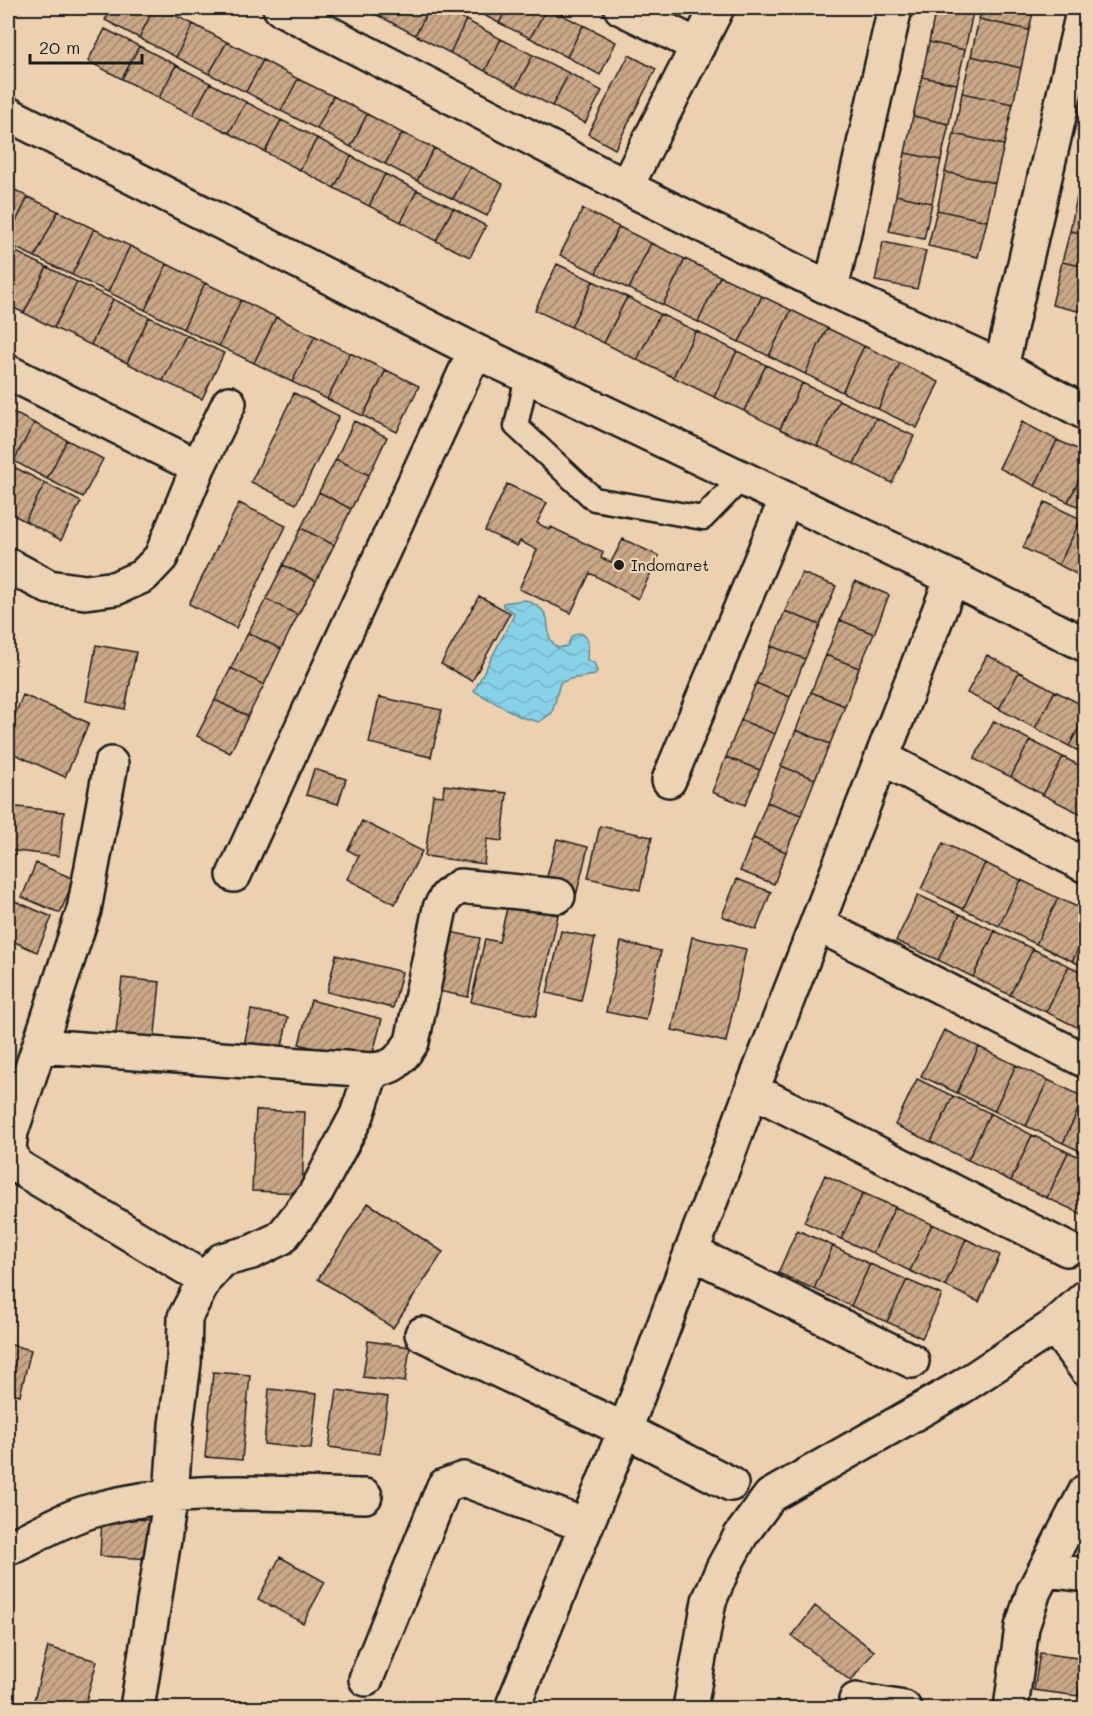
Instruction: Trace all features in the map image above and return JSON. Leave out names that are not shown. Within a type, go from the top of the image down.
[{"type":"street","points":[[280,8],[626,187],[831,289],[1001,368],[1086,413]]},
{"type":"street","points":[[621,8],[698,46]]},
{"type":"street","points":[[626,187],[717,8]]},
{"type":"street","points":[[831,289],[895,8]]},
{"type":"street","points":[[1001,368],[1084,8]]},
{"type":"street","points":[[8,114],[474,351],[952,578],[1086,645]]},
{"type":"street","points":[[234,875],[474,351]]},
{"type":"street","points":[[8,372],[198,467]]},
{"type":"street","points":[[8,565],[49,587],[85,592],[116,588],[143,576],[160,557],[198,467],[229,403]]},
{"type":"street","points":[[669,780],[786,500]]},
{"type":"street","points":[[512,1708],[625,1430],[752,1090],[952,578]]},
{"type":"street","points":[[883,758],[1086,866]]},
{"type":"street","points":[[111,764],[84,910],[11,1132],[9,1148],[15,1165],[206,1279]]},
{"type":"street","points":[[40,1046],[372,1070],[387,1068],[400,1060],[412,1042],[441,908],[447,896],[460,886],[558,896]]},
{"type":"street","points":[[817,924],[1086,1061]]},
{"type":"street","points":[[137,1708],[171,1496],[176,1425],[184,1363],[185,1317],[206,1279],[222,1260],[252,1252],[281,1238],[315,1194],[357,1115],[372,1070]]},
{"type":"street","points":[[752,1090],[1067,1249]]},
{"type":"street","points":[[691,1252],[912,1361]]},
{"type":"street","points":[[690,1708],[709,1601],[741,1535],[770,1496],[963,1386],[1054,1326],[1086,1297]]},
{"type":"street","points":[[1054,1326],[1086,1368]]},
{"type":"street","points":[[422,1334],[625,1430],[731,1484]]},
{"type":"street","points":[[366,1679],[444,1486],[463,1479],[585,1526]]},
{"type":"street","points":[[1011,1708],[1022,1627],[1034,1591],[1086,1491]]},
{"type":"street","points":[[8,1548],[89,1511],[126,1502],[203,1493],[365,1496]]},
{"type":"street","points":[[1046,1570],[1086,1575]]},
{"type":"street","points":[[856,1700],[904,1708]]},
{"type":"lane","points":[[526,376],[516,426],[594,499],[703,518],[741,479]]},
{"type":"water","points":[[525,600],[543,611],[547,617],[549,636],[558,648],[567,646],[572,636],[579,633],[586,637],[587,660],[594,663],[597,671],[595,675],[560,683],[552,713],[539,722],[521,717],[474,691],[513,617],[514,613],[503,606],[503,603]]},
{"type":"building","points":[[112,8],[154,8],[139,38],[105,20]]},
{"type":"building","points":[[154,8],[160,8],[193,24],[176,57],[139,38]]},
{"type":"building","points":[[362,8],[386,8],[381,17]]},
{"type":"building","points":[[386,8],[430,8],[415,35],[381,17]]},
{"type":"building","points":[[430,8],[441,8],[466,20],[450,53],[415,35]]},
{"type":"building","points":[[470,8],[507,8],[499,23]]},
{"type":"building","points":[[507,8],[547,8],[530,38],[499,23]]},
{"type":"building","points":[[547,8],[583,25],[567,57],[530,38]]},
{"type":"building","points":[[936,8],[953,8],[973,12],[965,50],[929,42]]},
{"type":"building","points":[[953,8],[974,8],[973,12]]},
{"type":"building","points":[[982,8],[1034,8],[1029,30],[979,19]]},
{"type":"building","points":[[979,19],[1029,30],[1021,68],[971,56]]},
{"type":"building","points":[[466,20],[501,39],[485,71],[450,53]]},
{"type":"building","points":[[193,24],[227,42],[209,74],[176,57]]},
{"type":"building","points":[[583,25],[616,42],[600,75],[567,57]]},
{"type":"building","points":[[105,29],[139,46],[122,79],[88,61]]},
{"type":"building","points":[[501,39],[533,55],[516,87],[485,71]]},
{"type":"building","points":[[227,42],[263,60],[246,92],[209,74]]},
{"type":"building","points":[[929,42],[965,50],[957,84],[922,77]]},
{"type":"building","points":[[139,46],[176,65],[159,98],[122,79]]},
{"type":"building","points":[[533,55],[569,73],[552,106],[516,87]]},
{"type":"building","points":[[629,55],[656,69],[615,149],[588,134]]},
{"type":"building","points":[[971,56],[1021,68],[1013,104],[962,93]]},
{"type":"building","points":[[263,60],[298,79],[281,111],[246,92]]},
{"type":"building","points":[[176,65],[210,83],[193,115],[159,98]]},
{"type":"building","points":[[569,73],[602,91],[585,123],[552,106]]},
{"type":"building","points":[[922,77],[957,84],[949,124],[913,116]]},
{"type":"building","points":[[298,79],[333,96],[317,129],[281,111]]},
{"type":"building","points":[[210,83],[246,102],[229,133],[193,115]]},
{"type":"building","points":[[962,93],[1013,104],[1004,145],[954,134]]},
{"type":"building","points":[[333,96],[367,114],[351,147],[317,129]]},
{"type":"building","points":[[246,102],[281,120],[265,152],[229,133]]},
{"type":"building","points":[[367,114],[402,133],[385,164],[351,147]]},
{"type":"building","points":[[913,116],[949,124],[941,160],[905,153]]},
{"type":"building","points":[[281,120],[317,138],[300,170],[265,152]]},
{"type":"building","points":[[402,133],[434,148],[417,181],[385,164]]},
{"type":"building","points":[[954,134],[1004,145],[995,183],[945,172]]},
{"type":"building","points":[[317,138],[351,156],[334,188],[300,170]]},
{"type":"building","points":[[434,148],[470,167],[453,199],[417,181]]},
{"type":"building","points":[[905,153],[941,160],[932,203],[896,195]]},
{"type":"building","points":[[351,156],[385,174],[369,206],[334,188]]},
{"type":"building","points":[[1086,163],[1086,194],[1078,192]]},
{"type":"building","points":[[470,167],[503,184],[487,216],[453,199]]},
{"type":"building","points":[[945,172],[995,183],[987,221],[937,210]]},
{"type":"building","points":[[385,174],[417,190],[401,222],[369,206]]},
{"type":"building","points":[[8,186],[28,197],[8,238]]},
{"type":"building","points":[[417,190],[453,208],[436,241],[401,222]]},
{"type":"building","points":[[1078,192],[1086,194],[1086,234],[1070,231]]},
{"type":"building","points":[[896,195],[932,203],[924,239],[889,231]]},
{"type":"building","points":[[28,197],[58,211],[35,257],[8,244],[8,238]]},
{"type":"building","points":[[453,208],[486,226],[470,257],[436,241]]},
{"type":"building","points":[[583,209],[619,227],[596,273],[560,255]]},
{"type":"building","points":[[937,210],[987,221],[978,257],[928,246]]},
{"type":"building","points":[[58,211],[94,229],[72,275],[35,257]]},
{"type":"building","points":[[619,227],[651,243],[629,289],[596,273]]},
{"type":"building","points":[[94,229],[130,246],[108,292],[72,275]]},
{"type":"building","points":[[1070,231],[1086,234],[1086,267],[1062,262]]},
{"type":"building","points":[[883,242],[926,251],[917,289],[875,281]]},
{"type":"building","points":[[651,243],[685,259],[663,305],[629,289]]},
{"type":"building","points":[[130,246],[167,264],[145,310],[108,292]]},
{"type":"building","points":[[8,248],[47,267],[24,313],[8,305]]},
{"type":"building","points":[[685,259],[720,276],[698,322],[663,305]]},
{"type":"building","points":[[1062,262],[1086,267],[1086,313],[1052,305]]},
{"type":"building","points":[[167,264],[205,283],[183,329],[145,310]]},
{"type":"building","points":[[557,264],[593,281],[571,327],[535,310]]},
{"type":"building","points":[[47,267],[77,282],[54,328],[24,313]]},
{"type":"building","points":[[720,276],[762,296],[739,342],[698,322]]},
{"type":"building","points":[[593,281],[627,297],[604,343],[571,327]]},
{"type":"building","points":[[77,282],[113,299],[91,345],[54,328]]},
{"type":"building","points":[[205,283],[241,300],[219,346],[183,329]]},
{"type":"building","points":[[762,296],[791,310],[769,356],[739,342]]},
{"type":"building","points":[[627,297],[660,314],[637,360],[604,343]]},
{"type":"building","points":[[113,299],[149,317],[127,363],[91,345]]},
{"type":"building","points":[[241,300],[276,317],[254,363],[219,346]]},
{"type":"building","points":[[791,310],[827,328],[805,374],[769,356]]},
{"type":"building","points":[[660,314],[696,331],[673,377],[637,360]]},
{"type":"building","points":[[149,317],[186,335],[163,381],[127,363]]},
{"type":"building","points":[[276,317],[315,336],[292,382],[254,363]]},
{"type":"building","points":[[827,328],[864,346],[842,392],[805,374]]},
{"type":"building","points":[[696,331],[737,351],[714,397],[673,377]]},
{"type":"building","points":[[186,335],[224,353],[202,399],[163,381]]},
{"type":"building","points":[[315,336],[350,353],[327,399],[292,382]]},
{"type":"building","points":[[864,346],[900,363],[878,409],[842,392]]},
{"type":"building","points":[[737,351],[766,365],[744,411],[714,397]]},
{"type":"building","points":[[350,353],[386,370],[363,416],[327,399]]},
{"type":"building","points":[[900,363],[939,382],[917,428],[878,409]]},
{"type":"building","points":[[766,365],[802,383],[780,429],[744,411]]},
{"type":"building","points":[[386,370],[419,386],[397,432],[363,416]]},
{"type":"building","points":[[802,383],[839,400],[817,446],[780,429]]},
{"type":"building","points":[[294,393],[339,416],[296,504],[251,482]]},
{"type":"building","points":[[839,400],[876,418],[854,464],[817,446]]},
{"type":"building","points":[[8,410],[34,423],[14,461],[8,457]]},
{"type":"building","points":[[876,418],[914,436],[892,483],[854,464]]},
{"type":"building","points":[[354,421],[387,437],[369,475],[336,459]]},
{"type":"building","points":[[1022,422],[1057,440],[1035,486],[999,468]]},
{"type":"building","points":[[34,423],[67,440],[47,479],[14,461]]},
{"type":"building","points":[[67,440],[103,459],[83,497],[47,479]]},
{"type":"building","points":[[1057,440],[1086,453],[1086,466],[1068,502],[1035,486]]},
{"type":"building","points":[[336,459],[369,475],[351,509],[319,492]]},
{"type":"building","points":[[12,466],[45,483],[25,521],[8,512],[8,474]]},
{"type":"building","points":[[1086,466],[1086,510],[1068,502]]},
{"type":"building","points":[[45,483],[81,502],[61,540],[25,521]]},
{"type":"building","points":[[507,484],[547,503],[537,523],[550,530],[551,527],[603,552],[601,558],[611,562],[623,539],[659,556],[638,599],[590,573],[571,613],[519,589],[537,550],[520,541],[517,546],[485,531]]},
{"type":"building","points":[[319,492],[351,509],[334,545],[301,528]]},
{"type":"building","points":[[1045,502],[1081,519],[1059,565],[1023,548]]},
{"type":"building","points":[[239,503],[286,526],[236,628],[189,604]]},
{"type":"building","points":[[1081,519],[1086,521],[1086,579],[1059,565]]},
{"type":"building","points":[[301,528],[334,545],[316,581],[283,565]]},
{"type":"building","points":[[283,565],[316,581],[298,615],[266,599]]},
{"type":"building","points":[[802,573],[836,586],[820,625],[785,611]]},
{"type":"building","points":[[855,581],[889,595],[874,634],[840,620]]},
{"type":"building","points":[[479,596],[510,613],[472,681],[441,664]]},
{"type":"building","points":[[266,599],[298,615],[281,649],[248,633]]},
{"type":"building","points":[[785,611],[820,625],[805,659],[771,646]]},
{"type":"building","points":[[840,620],[874,634],[859,668],[826,655]]},
{"type":"building","points":[[248,633],[281,649],[264,685],[231,668]]},
{"type":"building","points":[[96,645],[136,652],[125,709],[86,701]]},
{"type":"building","points":[[771,646],[805,659],[790,697],[756,683]]},
{"type":"building","points":[[826,655],[859,668],[845,706],[811,692]]},
{"type":"building","points":[[987,655],[1019,672],[999,709],[967,693]]},
{"type":"building","points":[[231,668],[264,685],[248,716],[215,700]]},
{"type":"building","points":[[1019,672],[1055,691],[1035,728],[999,709]]},
{"type":"building","points":[[756,683],[790,697],[775,734],[741,720]]},
{"type":"building","points":[[1055,691],[1086,707],[1086,714],[1069,746],[1035,728]]},
{"type":"building","points":[[811,692],[845,706],[830,744],[796,730]]},
{"type":"building","points":[[23,695],[89,723],[65,777],[8,751],[8,731]]},
{"type":"building","points":[[379,697],[442,710],[431,757],[369,743]]},
{"type":"building","points":[[215,700],[248,716],[230,753],[197,736]]},
{"type":"building","points":[[1086,714],[1086,755],[1069,746]]},
{"type":"building","points":[[741,720],[775,734],[760,770],[726,757]]},
{"type":"building","points":[[994,721],[1030,740],[1011,777],[974,759]]},
{"type":"building","points":[[796,730],[830,744],[815,779],[781,766]]},
{"type":"building","points":[[1030,740],[1063,757],[1043,795],[1011,777]]},
{"type":"building","points":[[726,757],[760,770],[745,805],[712,792]]},
{"type":"building","points":[[1063,757],[1086,769],[1086,806],[1081,814],[1043,795]]},
{"type":"building","points":[[781,766],[815,779],[801,815],[767,802]]},
{"type":"building","points":[[314,769],[346,779],[338,804],[306,795]]},
{"type":"building","points":[[444,785],[507,793],[502,841],[487,839],[484,864],[425,856],[433,795],[443,796]]},
{"type":"building","points":[[767,802],[801,815],[786,852],[753,838]]},
{"type":"building","points":[[8,806],[64,812],[59,856],[8,850]]},
{"type":"building","points":[[362,821],[422,851],[395,904],[347,879],[359,856],[348,850]]},
{"type":"building","points":[[600,826],[652,837],[640,890],[588,878]]},
{"type":"building","points":[[753,838],[786,852],[774,884],[740,871]]},
{"type":"building","points":[[557,839],[588,847],[576,896],[544,888]]},
{"type":"building","points":[[943,843],[985,863],[963,909],[921,889]]},
{"type":"building","points":[[36,863],[74,879],[60,913],[22,897]]},
{"type":"building","points":[[985,863],[1021,880],[999,926],[963,909]]},
{"type":"building","points":[[737,879],[771,892],[756,930],[722,916]]},
{"type":"building","points":[[1021,880],[1058,898],[1036,944],[999,926]]},
{"type":"building","points":[[918,895],[960,914],[938,960],[896,941]]},
{"type":"building","points":[[1058,898],[1086,911],[1086,933],[1072,961],[1036,944]]},
{"type":"building","points":[[10,899],[52,917],[37,952],[8,939]]},
{"type":"building","points":[[508,904],[558,915],[536,1016],[471,1002],[485,939],[499,942]]},
{"type":"building","points":[[960,914],[995,931],[973,977],[938,960]]},
{"type":"building","points":[[445,931],[480,938],[468,997],[433,990]]},
{"type":"building","points":[[561,931],[595,938],[581,1001],[547,993]]},
{"type":"building","points":[[995,931],[1033,949],[1010,995],[973,977]]},
{"type":"building","points":[[1086,933],[1086,968],[1072,961]]},
{"type":"building","points":[[692,937],[746,949],[726,1042],[672,1030]]},
{"type":"building","points":[[621,942],[661,951],[646,1020],[606,1012]]},
{"type":"building","points":[[1033,949],[1069,966],[1046,1012],[1010,995]]},
{"type":"building","points":[[336,955],[402,972],[393,1008],[327,992]]},
{"type":"building","points":[[1069,966],[1086,974],[1086,1025],[1083,1030],[1046,1012]]},
{"type":"building","points":[[122,978],[160,982],[154,1044],[115,1040]]},
{"type":"building","points":[[311,1000],[382,1019],[370,1064],[299,1044]]},
{"type":"building","points":[[251,1010],[288,1017],[281,1052],[244,1046]]},
{"type":"building","points":[[944,1030],[979,1047],[957,1093],[921,1076]]},
{"type":"building","points":[[979,1047],[1016,1065],[994,1111],[957,1093]]},
{"type":"building","points":[[1016,1065],[1048,1080],[1026,1126],[994,1111]]},
{"type":"building","points":[[917,1079],[953,1096],[931,1142],[895,1125]]},
{"type":"building","points":[[1048,1080],[1084,1097],[1063,1143],[1026,1126]]},
{"type":"building","points":[[953,1096],[990,1113],[968,1160],[931,1142]]},
{"type":"building","points":[[1084,1097],[1086,1098],[1086,1154],[1063,1143]]},
{"type":"building","points":[[256,1110],[305,1112],[302,1193],[252,1191]]},
{"type":"building","points":[[990,1113],[1032,1135],[1011,1181],[968,1160]]},
{"type":"building","points":[[1032,1135],[1068,1152],[1047,1198],[1011,1181]]},
{"type":"building","points":[[1068,1152],[1086,1159],[1086,1207],[1082,1214],[1047,1198]]},
{"type":"building","points":[[825,1175],[863,1193],[841,1239],[804,1222]]},
{"type":"building","points":[[863,1193],[895,1207],[873,1253],[841,1239]]},
{"type":"building","points":[[368,1203],[443,1252],[393,1328],[318,1279]]},
{"type":"building","points":[[895,1207],[932,1224],[910,1271],[873,1253]]},
{"type":"building","points":[[932,1224],[966,1239],[945,1286],[910,1271]]},
{"type":"building","points":[[797,1230],[833,1246],[814,1289],[778,1273]]},
{"type":"building","points":[[966,1239],[1000,1255],[979,1302],[945,1286]]},
{"type":"building","points":[[833,1246],[870,1264],[851,1306],[814,1289]]},
{"type":"building","points":[[870,1264],[907,1280],[887,1322],[851,1306]]},
{"type":"building","points":[[907,1280],[942,1295],[922,1338],[887,1322]]},
{"type":"building","points":[[368,1341],[410,1347],[405,1382],[363,1377]]},
{"type":"building","points":[[8,1344],[31,1350],[20,1395],[8,1392]]},
{"type":"building","points":[[213,1372],[250,1375],[242,1460],[205,1457]]},
{"type":"building","points":[[269,1389],[317,1394],[311,1449],[264,1444]]},
{"type":"building","points":[[337,1390],[388,1397],[380,1454],[329,1447]]},
{"type":"building","points":[[102,1518],[154,1520],[152,1559],[100,1556]]},
{"type":"building","points":[[280,1557],[325,1582],[303,1623],[258,1599]]},
{"type":"building","points":[[815,1606],[874,1651],[851,1681],[792,1636]]},
{"type":"building","points":[[1086,1606],[1086,1644],[1080,1643]]},
{"type":"building","points":[[48,1647],[97,1661],[84,1708],[32,1708]]},
{"type":"building","points":[[1040,1653],[1084,1659],[1078,1696],[1034,1690]]},
{"type":"building","points":[[1084,1659],[1086,1659],[1086,1697],[1078,1696]]},
{"type":"place","name":"Indomaret","points":[[619,565]]}]
